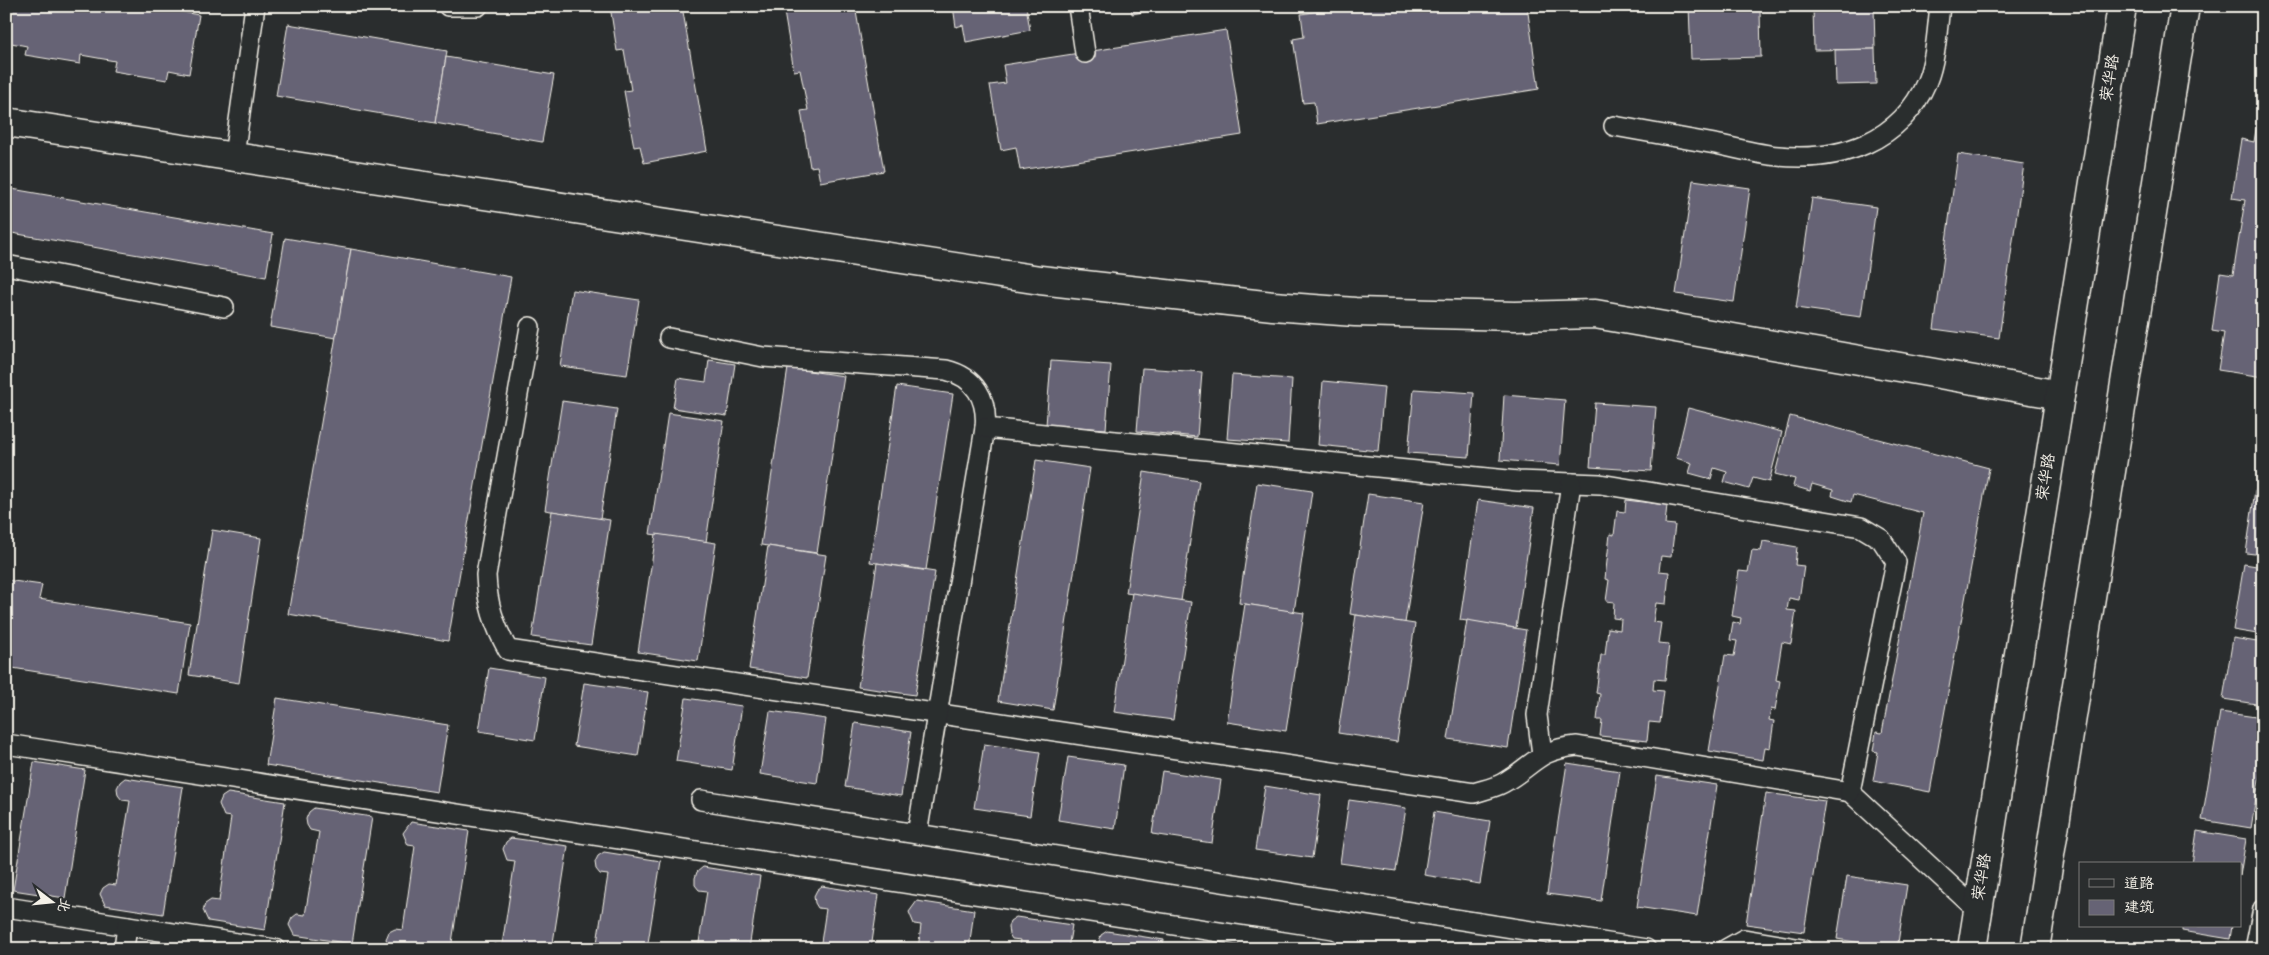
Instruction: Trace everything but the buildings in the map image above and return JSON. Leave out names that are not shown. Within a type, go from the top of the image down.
[{"type":"street","name":"荣华路","points":[[1972,949],[2122,6]]},
{"type":"street","points":[[2035,949],[2185,6]]},
{"type":"street","points":[[6,122],[1040,280],[1273,306],[1355,312],[1496,316],[1595,314],[2060,395]]},
{"type":"lane","points":[[234,156],[255,6]]},
{"type":"lane","points":[[448,6],[478,6]]},
{"type":"lane","points":[[1078,6],[1085,53]]},
{"type":"lane","points":[[1614,126],[1778,156],[1825,155],[1865,144],[1882,136],[1896,125],[1909,112],[1920,96],[1928,79],[1932,61],[1940,6]]},
{"type":"lane","points":[[6,265],[224,307]]},
{"type":"lane","points":[[530,327],[486,575],[490,610],[508,650],[1474,793],[1503,783],[1542,754],[1559,748],[1577,746],[1850,792],[1978,911]]},
{"type":"lane","points":[[669,338],[763,357],[957,372],[975,385],[983,398],[986,413],[985,428],[917,834]]},
{"type":"lane","points":[[985,428],[1518,481],[1600,484],[1861,527],[1881,539],[1896,562],[1850,792]]},
{"type":"lane","points":[[1542,754],[1537,715],[1571,483]]},
{"type":"lane","points":[[6,744],[1329,949]]},
{"type":"lane","points":[[701,800],[1646,949]]},
{"type":"lane","points":[[6,907],[275,949]]},
{"type":"lane","points":[[2255,949],[2263,909]]},
{"type":"lane","points":[[124,949],[127,926]]},
{"type":"lane","points":[[1726,949],[1744,939],[1802,949]]}]
